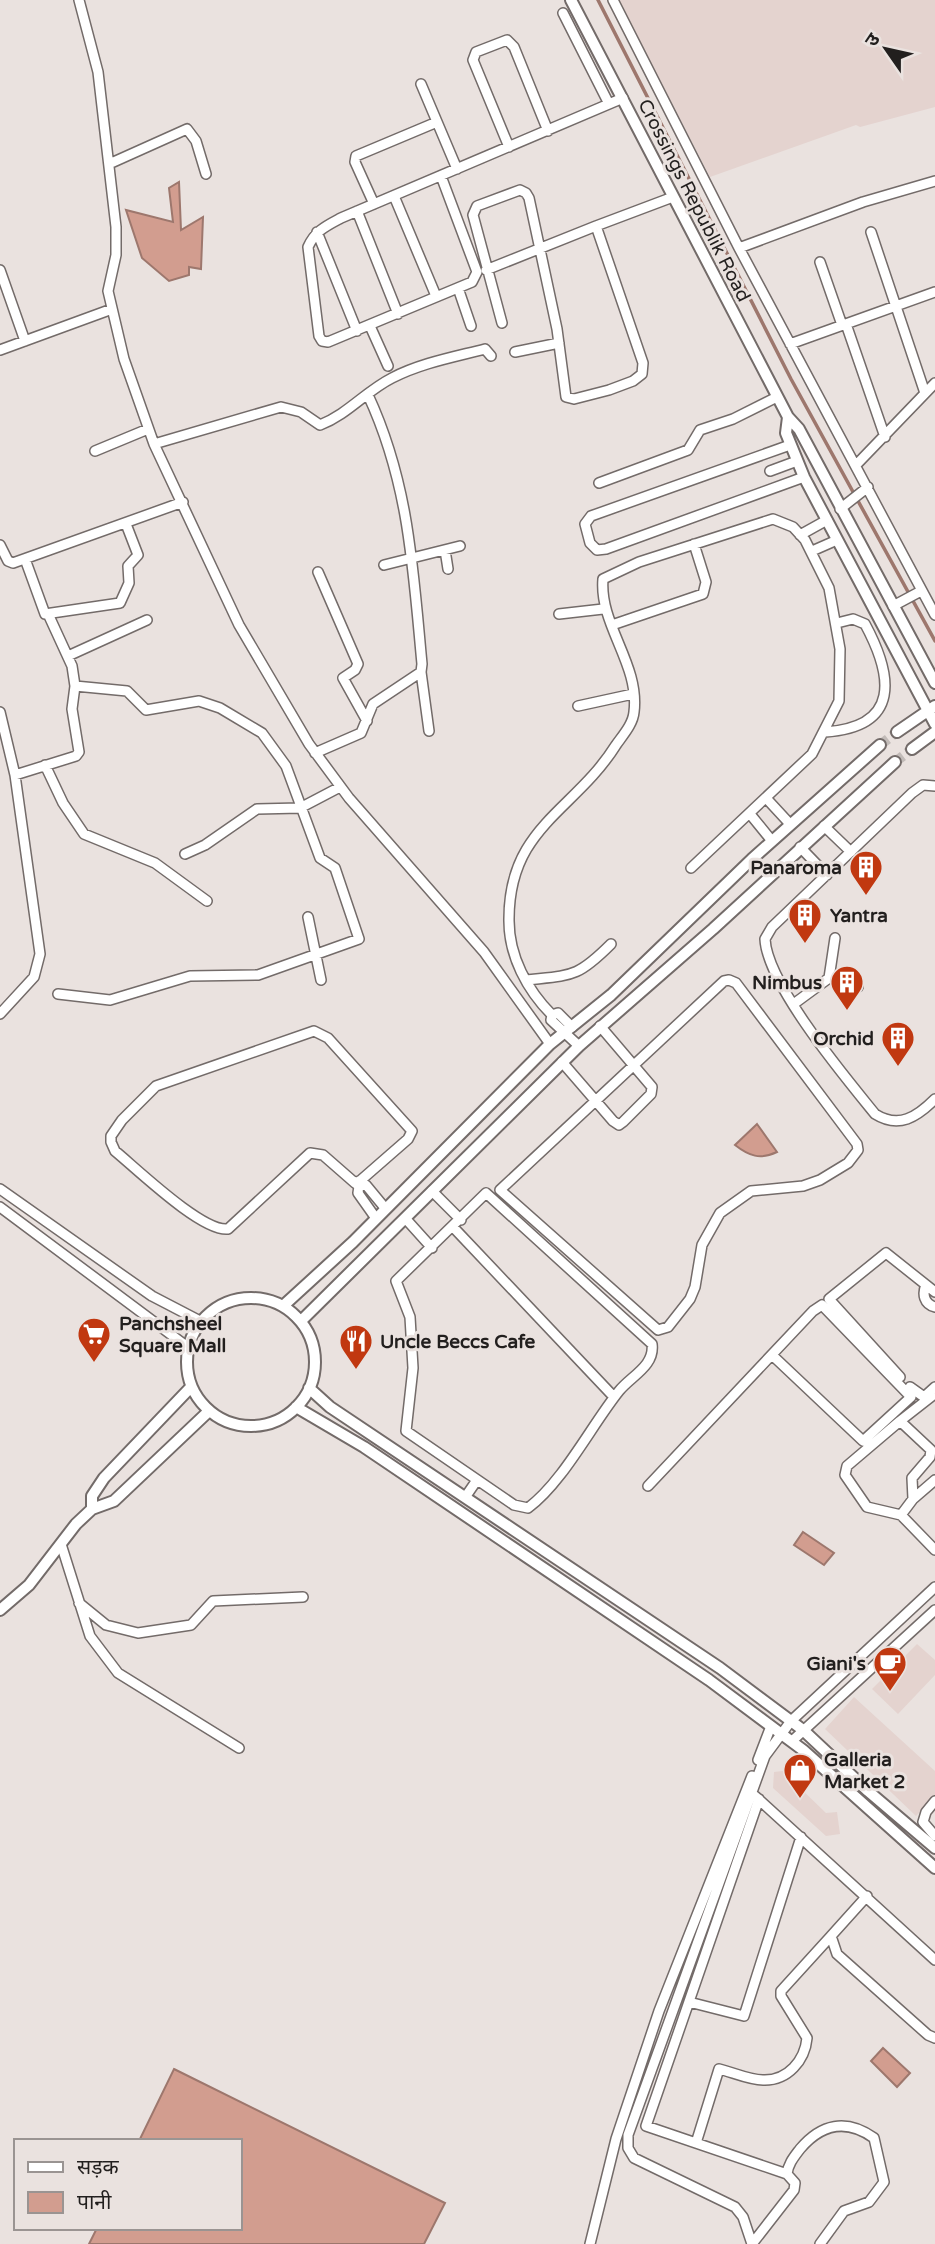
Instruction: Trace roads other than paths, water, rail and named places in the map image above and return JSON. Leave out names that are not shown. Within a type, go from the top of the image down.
[{"type":"street","points":[[79,0],[98,72],[116,226],[116,255],[108,282],[112,309],[124,359],[148,429],[239,625],[315,753],[340,787],[484,952],[550,1044]]},
{"type":"street","name":"Crossings Republik Road","points":[[571,0],[777,397],[788,417],[799,429],[840,509],[897,604],[935,683]]},
{"type":"street","points":[[613,0],[739,248],[857,464],[865,490],[935,615]]},
{"type":"street","points":[[563,13],[609,104]]},
{"type":"street","points":[[509,147],[472,60],[476,52],[502,40],[507,40],[513,47],[548,131]]},
{"type":"street","points":[[421,84],[457,169]]},
{"type":"street","points":[[441,176],[477,272],[472,282],[328,342],[319,337],[308,247],[317,233],[357,211],[623,98]]},
{"type":"street","points":[[374,204],[355,162],[356,156],[437,122]]},
{"type":"street","points":[[108,164],[187,129],[196,141],[206,174]]},
{"type":"street","points":[[739,248],[863,202],[935,181]]},
{"type":"street","points":[[502,323],[486,270],[474,209],[514,191],[526,192],[542,249],[568,399],[633,381],[644,368],[596,226]]},
{"type":"street","points":[[394,196],[436,296]]},
{"type":"street","points":[[486,270],[673,197]]},
{"type":"street","points":[[357,211],[398,313]]},
{"type":"street","points":[[871,232],[925,393]]},
{"type":"street","points":[[317,233],[357,331]]},
{"type":"street","points":[[820,262],[885,437]]},
{"type":"street","points":[[0,270],[25,341]]},
{"type":"street","points":[[458,288],[471,326]]},
{"type":"street","points":[[790,344],[935,292]]},
{"type":"street","points":[[0,350],[112,309]]},
{"type":"street","points":[[370,326],[388,366]]},
{"type":"street","points":[[515,352],[559,343]]},
{"type":"street","points":[[155,444],[281,407],[301,412],[320,425],[333,419],[390,379],[412,369],[485,349],[491,356]]},
{"type":"street","points":[[857,464],[935,383]]},
{"type":"street","points":[[368,395],[397,472],[411,559],[429,731]]},
{"type":"street","points":[[599,483],[688,450],[700,430],[733,419],[777,397]]},
{"type":"street","name":"Crossings Republik Road","points":[[788,417],[786,428],[790,444],[804,477],[931,708],[935,724]]},
{"type":"street","points":[[94,451],[148,429]]},
{"type":"street","points":[[790,444],[591,516],[585,524],[590,543],[597,550],[606,549],[804,477]]},
{"type":"street","points":[[770,471],[797,461]]},
{"type":"street","points":[[840,509],[865,490]]},
{"type":"street","points":[[0,545],[8,561],[25,559],[183,502]]},
{"type":"street","points":[[579,1046],[569,1030],[552,1022],[552,1015],[526,979],[509,938],[509,906],[524,849],[540,827],[606,761],[634,713],[630,673],[603,608],[603,579],[639,562],[773,519],[786,523],[800,535],[812,551],[829,588],[837,623],[840,690],[835,713],[812,754],[691,867]]},
{"type":"street","points":[[800,535],[827,520]]},
{"type":"street","points":[[49,616],[123,601],[130,583],[128,566],[139,550],[126,524]]},
{"type":"street","points":[[812,551],[838,540]]},
{"type":"street","points":[[612,625],[703,594],[706,582],[694,544]]},
{"type":"street","points":[[384,565],[460,546]]},
{"type":"street","points":[[445,550],[448,569]]},
{"type":"street","points":[[15,775],[76,756],[79,752],[72,709],[75,686],[68,656],[49,616],[42,610],[25,559]]},
{"type":"street","points":[[318,572],[358,664],[355,670],[342,678],[367,721]]},
{"type":"street","points":[[897,604],[920,592]]},
{"type":"street","points":[[559,614],[603,608]]},
{"type":"street","points":[[825,732],[860,725],[883,702],[887,684],[883,664],[865,624],[853,619],[837,623]]},
{"type":"street","points":[[68,656],[147,620]]},
{"type":"street","points":[[315,753],[358,735],[373,704],[421,672]]},
{"type":"street","points":[[58,994],[110,1000],[190,976],[258,975],[359,939],[335,868],[320,858],[281,755],[262,733],[237,717],[194,701],[146,710],[127,691],[75,686]]},
{"type":"street","points":[[578,706],[633,694]]},
{"type":"street","points":[[897,732],[931,708]]},
{"type":"street","points":[[0,712],[15,775],[40,954],[34,977],[0,1014]]},
{"type":"street","points":[[912,749],[935,732]]},
{"type":"street","points":[[283,1306],[550,1044],[611,995],[790,824],[880,746]]},
{"type":"street","points":[[301,1321],[600,1026],[713,929],[895,762]]},
{"type":"street","points":[[45,765],[63,803],[84,834],[155,863],[189,885],[207,901]]},
{"type":"street","points":[[935,786],[923,785],[912,793],[772,926],[765,939],[771,962],[818,1044],[875,1114],[897,1122],[914,1118],[935,1099]]},
{"type":"street","points":[[185,854],[205,845],[257,809],[300,808],[340,787]]},
{"type":"street","points":[[766,798],[790,824]]},
{"type":"street","points":[[750,814],[772,841]]},
{"type":"street","points":[[824,826],[851,852]]},
{"type":"street","points":[[800,847],[827,875]]},
{"type":"street","points":[[307,917],[321,980]]},
{"type":"street","points":[[795,1003],[829,978],[835,938]]},
{"type":"street","points":[[526,979],[570,976],[585,970],[611,944]]},
{"type":"street","points":[[829,978],[858,987]]},
{"type":"street","points":[[729,980],[736,984],[857,1144],[858,1150],[848,1163],[820,1180],[803,1186],[751,1191],[720,1213],[702,1245],[695,1287],[690,1299],[663,1331],[651,1327],[500,1190],[596,1100],[724,981],[729,980]]},
{"type":"street","points":[[562,1062],[615,1124],[623,1122],[653,1090],[635,1064],[600,1026]]},
{"type":"street","points":[[357,1184],[408,1139],[412,1131],[328,1038],[318,1032],[306,1033],[156,1086],[135,1104],[111,1136],[115,1151],[195,1215],[219,1230],[228,1229],[310,1153],[323,1155],[357,1184],[366,1185],[384,1208]]},
{"type":"street","points":[[357,1184],[358,1193],[375,1217]]},
{"type":"street","points":[[0,1189],[152,1296],[202,1322]]},
{"type":"street","points":[[432,1191],[461,1220]]},
{"type":"street","points":[[486,1193],[647,1338],[653,1354],[614,1397],[558,1476],[528,1508],[514,1505],[406,1431],[413,1368],[410,1317],[396,1281],[453,1227],[486,1193]]},
{"type":"street","points":[[0,1207],[189,1348]]},
{"type":"street","points":[[405,1218],[432,1248]]},
{"type":"street","points":[[453,1227],[614,1397]]},
{"type":"street","points":[[935,1292],[886,1253],[829,1299],[919,1396],[924,1397],[935,1387]]},
{"type":"street","points":[[926,1284],[924,1297],[926,1302],[935,1307]]},
{"type":"street","points":[[141,1311],[152,1296]]},
{"type":"street","points":[[255,1298],[283,1306],[301,1321],[314,1349],[314,1376],[296,1407],[284,1417],[254,1426],[224,1420],[209,1411],[191,1387],[187,1372],[189,1348],[202,1322],[212,1311],[240,1299],[255,1298]]},
{"type":"street","points":[[648,1486],[772,1355],[822,1305],[911,1397],[863,1441],[772,1355]]},
{"type":"street","points":[[92,1509],[92,1496],[104,1478],[191,1387]]},
{"type":"street","points":[[309,1388],[330,1407],[720,1668],[803,1730],[868,1791],[935,1848]]},
{"type":"street","points":[[935,1394],[847,1466],[845,1475],[867,1507],[901,1515],[935,1550]]},
{"type":"street","points":[[296,1407],[323,1420],[634,1627],[776,1729],[935,1868]]},
{"type":"street","points":[[0,1611],[29,1585],[92,1509],[114,1502],[209,1411]]},
{"type":"street","points":[[900,1421],[931,1450],[930,1457],[912,1478],[913,1499]]},
{"type":"street","points":[[466,1496],[477,1480]]},
{"type":"street","points":[[901,1515],[913,1499],[935,1480]]},
{"type":"street","points":[[482,1527],[492,1513]]},
{"type":"street","points":[[61,1544],[90,1636],[118,1672],[239,1748]]},
{"type":"street","points":[[590,2244],[616,2139],[659,2011],[776,1729],[790,1721],[935,1587]]},
{"type":"street","points":[[78,1601],[106,1625],[138,1633],[191,1625],[213,1601],[303,1597]]},
{"type":"street","points":[[792,1741],[935,1609]]},
{"type":"street","points":[[910,1610],[923,1621]]},
{"type":"street","points":[[752,2244],[794,2190],[795,2183],[788,2174],[646,2126],[689,2002],[755,1796],[765,1756],[776,1729]]},
{"type":"street","points":[[755,1796],[935,1960]]},
{"type":"street","points":[[752,2244],[743,2217],[735,2207],[634,2158],[628,2148],[628,2135],[755,1796]]},
{"type":"street","points":[[935,1801],[926,1812],[923,1822],[935,1836]]},
{"type":"street","points":[[689,2002],[744,2016],[802,1837]]},
{"type":"street","points":[[696,2143],[719,2068],[764,2081],[790,2071],[802,2061],[807,2038],[781,1996],[781,1991],[867,1896]]},
{"type":"street","points":[[831,1936],[837,1954],[935,2038]]},
{"type":"street","points":[[788,2174],[796,2154],[816,2132],[824,2128],[852,2127],[874,2138],[884,2182],[869,2202],[844,2211],[820,2244]]},
{"type":"water","points":[[179,182],[181,230],[203,217],[201,269],[189,267],[189,275],[169,281],[142,258],[126,210],[173,222],[169,188]]},
{"type":"water","points":[[757,1124],[777,1152],[755,1156],[735,1145]]},
{"type":"water","points":[[803,1532],[834,1553],[824,1565],[794,1545]]},
{"type":"water","points":[[883,2048],[910,2073],[897,2087],[871,2061]]},
{"type":"water","points":[[174,2069],[445,2203],[424,2244],[89,2244],[96,2230],[242,2230],[242,2139],[140,2139]]},
{"type":"waterway","points":[[598,0],[791,379],[935,641]]},
{"type":"tunnel","points":[[880,745],[897,732]]},
{"type":"tunnel","points":[[895,762],[912,749]]},
{"type":"place","name":"Panaroma","points":[[866,897]]},
{"type":"place","name":"Yantra","points":[[805,945]]},
{"type":"place","name":"Nimbus","points":[[847,1012]]},
{"type":"place","name":"Orchid","points":[[898,1068]]},
{"type":"place","name":"Panchsheel Square Mall","points":[[94,1364]]},
{"type":"place","name":"Uncle Beccs Cafe","points":[[356,1371]]},
{"type":"place","name":"Giani's","points":[[890,1693]]},
{"type":"place","name":"Galleria Market 2","points":[[800,1800]]}]
